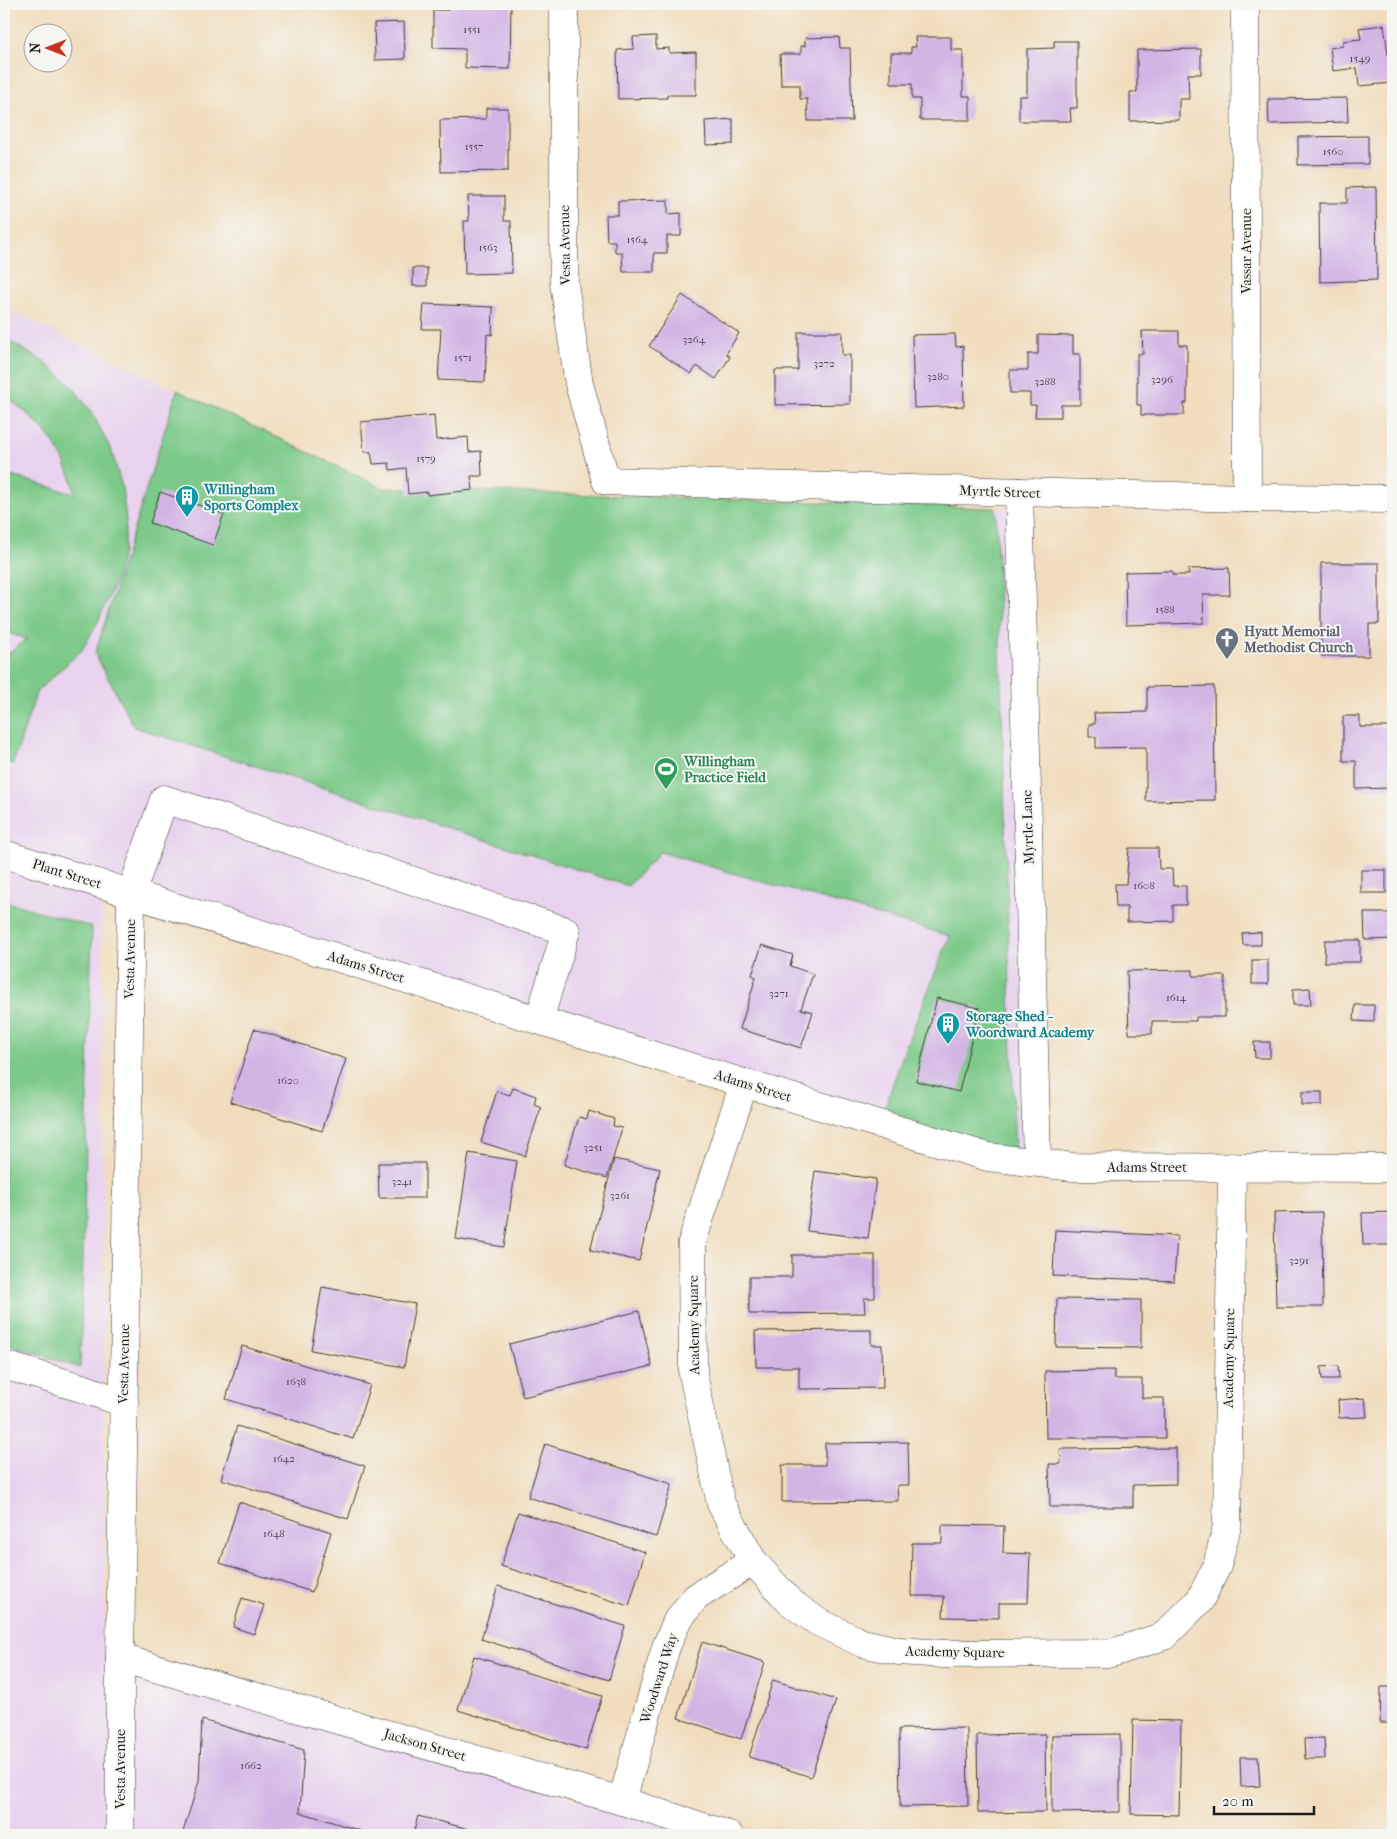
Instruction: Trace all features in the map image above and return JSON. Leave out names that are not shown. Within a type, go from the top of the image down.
[{"type":"street","name":"Vesta Avenue","points":[[564,4],[564,283],[579,384],[606,481]]},
{"type":"street","name":"Vassar Avenue","points":[[1245,4],[1248,498]]},
{"type":"street","name":"Myrtle Street","points":[[606,481],[1248,498],[1393,498]]},
{"type":"street","name":"Myrtle Lane","points":[[1019,492],[1037,1162]]},
{"type":"street","name":"Vesta Avenue","points":[[120,1835],[120,1658],[131,894],[164,799],[566,930],[539,1020]]},
{"type":"street","name":"Plant Street","points":[[4,854],[131,894]]},
{"type":"street","name":"Adams Street","points":[[131,894],[988,1157],[1073,1167],[1393,1168]]},
{"type":"street","name":"Academy Square","points":[[744,1083],[692,1242],[693,1374],[720,1504],[753,1561],[790,1602],[818,1622],[862,1642],[899,1651],[944,1654],[1112,1653],[1164,1636],[1200,1600],[1217,1566],[1227,1526],[1232,1167]]},
{"type":"street","points":[[4,1365],[85,1389],[124,1403]]},
{"type":"street","name":"Woodward Way","points":[[622,1801],[666,1647],[677,1621],[696,1597],[753,1561]]},
{"type":"street","name":"Jackson Street","points":[[120,1658],[622,1801],[729,1835]]},
{"type":"shaded area","points":[[4,308],[383,488],[1016,509],[1040,1165],[102,892],[105,1663],[700,1835],[4,1835]]},
{"type":"green space","points":[[4,338],[44,362],[71,385],[93,414],[112,452],[122,487],[126,520],[123,553],[116,580],[98,622],[82,650],[37,691],[13,764],[4,761],[4,657],[27,639],[4,632],[4,488],[8,475],[75,494],[65,463],[50,438],[40,426],[4,395]]},
{"type":"green space","name":"Willingham Practice Field","points":[[177,390],[383,488],[996,508],[1015,1158],[881,1119],[904,1051],[950,936],[660,852],[628,886],[134,727],[95,654]]},
{"type":"green space","points":[[4,901],[92,927],[80,1368],[4,1342]]},
{"type":"building","points":[[448,4],[511,4],[510,69],[465,68],[465,49],[433,48],[433,10],[448,10]]},
{"type":"building","points":[[404,22],[405,59],[375,60],[374,23]]},
{"type":"building","points":[[1384,25],[1392,83],[1359,86],[1357,68],[1333,71],[1330,48],[1343,46],[1343,41],[1361,39],[1359,28]]},
{"type":"building","points":[[656,36],[656,49],[669,48],[669,53],[696,52],[696,95],[667,95],[667,98],[618,99],[617,50],[634,49],[633,37]]},
{"type":"building","points":[[839,37],[840,48],[850,48],[852,121],[808,121],[807,99],[800,99],[800,85],[781,85],[780,54],[801,54],[801,46],[805,46],[805,38]]},
{"type":"building","points":[[915,37],[951,37],[951,50],[963,50],[963,96],[970,96],[970,120],[920,120],[920,99],[912,99],[912,84],[891,84],[891,53],[911,53],[911,47],[916,47]]},
{"type":"building","points":[[1054,41],[1077,41],[1077,108],[1070,108],[1071,121],[1019,121],[1019,96],[1027,96],[1027,49],[1054,48]]},
{"type":"building","points":[[1201,49],[1201,74],[1188,74],[1189,99],[1179,99],[1179,120],[1130,121],[1130,92],[1137,92],[1137,50]]},
{"type":"building","points":[[1347,98],[1348,122],[1269,124],[1268,99]]},
{"type":"building","points":[[486,108],[508,108],[508,171],[441,172],[440,120],[486,119]]},
{"type":"building","points":[[733,119],[733,144],[706,145],[705,121]]},
{"type":"building","points":[[1368,136],[1368,164],[1298,165],[1298,137]]},
{"type":"building","points":[[1376,187],[1377,280],[1320,282],[1319,203],[1347,203],[1347,188]]},
{"type":"building","points":[[468,196],[504,196],[504,221],[511,221],[512,273],[465,274],[464,221],[469,221]]},
{"type":"building","points":[[668,200],[668,214],[681,213],[681,236],[667,236],[667,253],[654,253],[654,272],[623,272],[622,252],[615,252],[615,241],[607,241],[606,215],[618,215],[618,201]]},
{"type":"building","points":[[413,268],[427,268],[427,286],[413,286]]},
{"type":"building","points":[[682,295],[739,333],[726,354],[730,357],[716,379],[697,366],[691,374],[649,346]]},
{"type":"building","points":[[424,304],[493,307],[492,335],[487,334],[485,382],[438,380],[441,329],[422,329]]},
{"type":"building","points":[[1142,331],[1179,331],[1179,345],[1187,345],[1187,403],[1184,403],[1184,415],[1141,415],[1141,405],[1137,405],[1137,354],[1143,354]]},
{"type":"building","points":[[798,332],[842,332],[842,355],[850,355],[850,404],[775,405],[775,370],[798,370]]},
{"type":"building","points":[[955,334],[956,347],[963,346],[964,406],[914,408],[912,335]]},
{"type":"building","points":[[1038,335],[1073,336],[1073,354],[1080,354],[1080,405],[1061,405],[1061,417],[1035,417],[1036,405],[1030,405],[1030,393],[1010,393],[1010,370],[1028,370],[1028,354],[1038,354]]},
{"type":"building","points":[[434,415],[436,440],[468,437],[469,452],[481,451],[482,476],[471,476],[473,490],[427,495],[427,492],[408,494],[406,468],[390,470],[389,463],[373,464],[371,452],[364,452],[361,422]]},
{"type":"building","name":"Willingham Sports Complex","points":[[160,492],[224,514],[213,545],[150,523]]},
{"type":"building","points":[[1321,563],[1379,563],[1379,624],[1369,624],[1369,656],[1321,656]]},
{"type":"building","points":[[1229,568],[1230,595],[1203,595],[1204,623],[1126,625],[1125,572],[1172,571],[1173,575],[1189,575],[1188,569]]},
{"type":"building","points":[[1214,686],[1215,800],[1146,801],[1146,747],[1096,748],[1096,737],[1089,737],[1089,724],[1095,724],[1094,713],[1147,712],[1147,687]]},
{"type":"building","points":[[1343,716],[1360,716],[1360,727],[1390,727],[1391,788],[1356,789],[1356,761],[1343,761]]},
{"type":"building","points":[[1129,848],[1158,848],[1159,869],[1172,869],[1173,886],[1186,886],[1186,905],[1173,905],[1173,921],[1127,922],[1127,907],[1116,907],[1115,884],[1126,884]]},
{"type":"building","points":[[1361,870],[1386,870],[1386,893],[1361,893]]},
{"type":"building","points":[[1364,913],[1393,913],[1393,939],[1365,940]]},
{"type":"building","points":[[1261,932],[1261,945],[1243,945],[1242,933]]},
{"type":"building","points":[[1325,940],[1360,940],[1360,962],[1324,962]]},
{"type":"building","points":[[762,945],[793,955],[790,966],[813,974],[801,1009],[813,1012],[801,1048],[740,1029],[756,977],[752,975]]},
{"type":"building","points":[[1252,960],[1268,960],[1268,984],[1252,984]]},
{"type":"building","points":[[1193,970],[1193,976],[1225,976],[1225,1017],[1196,1017],[1196,1021],[1152,1021],[1152,1034],[1129,1034],[1127,971]]},
{"type":"building","points":[[1310,988],[1311,1005],[1293,1005],[1293,989]]},
{"type":"building","name":"Storage Shed - Woordward Academy","points":[[937,998],[979,1008],[959,1092],[916,1081]]},
{"type":"building","points":[[1355,1005],[1374,1005],[1374,1022],[1354,1021]]},
{"type":"building","points":[[254,1029],[346,1059],[322,1131],[230,1102]]},
{"type":"building","points":[[1254,1042],[1270,1042],[1270,1058],[1255,1058]]},
{"type":"building","points":[[513,1088],[536,1096],[534,1104],[541,1107],[525,1156],[481,1142],[497,1091],[510,1095]]},
{"type":"building","points":[[1302,1092],[1322,1092],[1322,1105],[1302,1105]]},
{"type":"building","points":[[589,1111],[614,1119],[613,1126],[622,1128],[607,1178],[564,1165],[579,1117],[587,1119]]},
{"type":"building","points":[[469,1153],[517,1161],[504,1247],[456,1239]]},
{"type":"building","points":[[614,1159],[660,1169],[639,1261],[590,1250]]},
{"type":"building","points":[[378,1163],[425,1163],[425,1198],[379,1198]]},
{"type":"building","points":[[815,1171],[876,1179],[868,1238],[807,1231]]},
{"type":"building","points":[[1322,1212],[1323,1307],[1276,1307],[1274,1213]]},
{"type":"building","points":[[1393,1212],[1393,1245],[1363,1245],[1362,1213]]},
{"type":"building","points":[[1055,1230],[1177,1236],[1174,1281],[1053,1276]]},
{"type":"building","points":[[792,1255],[875,1255],[875,1298],[864,1298],[865,1313],[749,1314],[749,1277],[792,1277]]},
{"type":"building","points":[[322,1287],[415,1304],[404,1367],[311,1350]]},
{"type":"building","points":[[1057,1299],[1141,1300],[1141,1348],[1056,1347]]},
{"type":"building","points":[[639,1311],[652,1366],[523,1397],[509,1344]]},
{"type":"building","points":[[871,1330],[871,1345],[882,1345],[883,1388],[799,1389],[799,1367],[756,1367],[755,1331]]},
{"type":"building","points":[[242,1346],[370,1385],[353,1439],[226,1399]]},
{"type":"building","points":[[1338,1366],[1339,1379],[1322,1379],[1321,1367]]},
{"type":"building","points":[[1114,1370],[1114,1379],[1142,1379],[1142,1398],[1164,1398],[1165,1438],[1046,1438],[1045,1371]]},
{"type":"building","points":[[1365,1398],[1367,1417],[1339,1418],[1338,1400]]},
{"type":"building","points":[[237,1426],[365,1466],[348,1519],[221,1479]]},
{"type":"building","points":[[908,1442],[909,1485],[897,1485],[898,1501],[782,1502],[782,1465],[825,1465],[825,1443]]},
{"type":"building","points":[[545,1444],[672,1484],[656,1537],[528,1497]]},
{"type":"building","points":[[1176,1448],[1176,1484],[1133,1485],[1133,1507],[1050,1507],[1049,1464],[1061,1464],[1060,1449]]},
{"type":"building","points":[[239,1502],[331,1532],[312,1592],[220,1563]]},
{"type":"building","points":[[518,1512],[645,1552],[629,1606],[501,1566]]},
{"type":"building","points":[[942,1525],[1004,1526],[1003,1553],[1030,1554],[1028,1603],[999,1603],[999,1618],[943,1617],[944,1596],[911,1596],[912,1543],[942,1543]]},
{"type":"building","points":[[498,1586],[625,1626],[609,1680],[481,1639]]},
{"type":"building","points":[[242,1598],[264,1605],[254,1634],[233,1627]]},
{"type":"building","points":[[702,1642],[765,1662],[741,1739],[678,1718]]},
{"type":"building","points":[[474,1656],[602,1696],[586,1750],[458,1710]]},
{"type":"building","points":[[773,1680],[836,1700],[811,1777],[749,1757]]},
{"type":"building","points":[[1381,1687],[1393,1687],[1393,1723],[1380,1723]]},
{"type":"building","points":[[202,1720],[304,1750],[300,1812],[374,1835],[182,1835],[199,1781]]},
{"type":"building","points":[[1133,1720],[1181,1721],[1179,1815],[1131,1814]]},
{"type":"building","points":[[967,1728],[968,1806],[900,1807],[899,1729]]},
{"type":"building","points":[[1045,1734],[1046,1812],[978,1813],[977,1735]]},
{"type":"building","points":[[1120,1734],[1120,1812],[1052,1813],[1052,1735]]},
{"type":"building","points":[[1324,1738],[1325,1759],[1305,1759],[1304,1739]]},
{"type":"building","points":[[1240,1757],[1258,1757],[1260,1786],[1241,1787]]},
{"type":"building","points":[[418,1816],[469,1829],[467,1835],[413,1835]]},
{"type":"place","name":"Willingham Sports Complex","points":[[187,518]]},
{"type":"place","name":"Hyatt Memorial Methodist Church","points":[[1227,660]]},
{"type":"place","name":"Willingham Practice Field","points":[[666,790]]},
{"type":"place","name":"Storage Shed - Woordward Academy","points":[[948,1045]]}]
